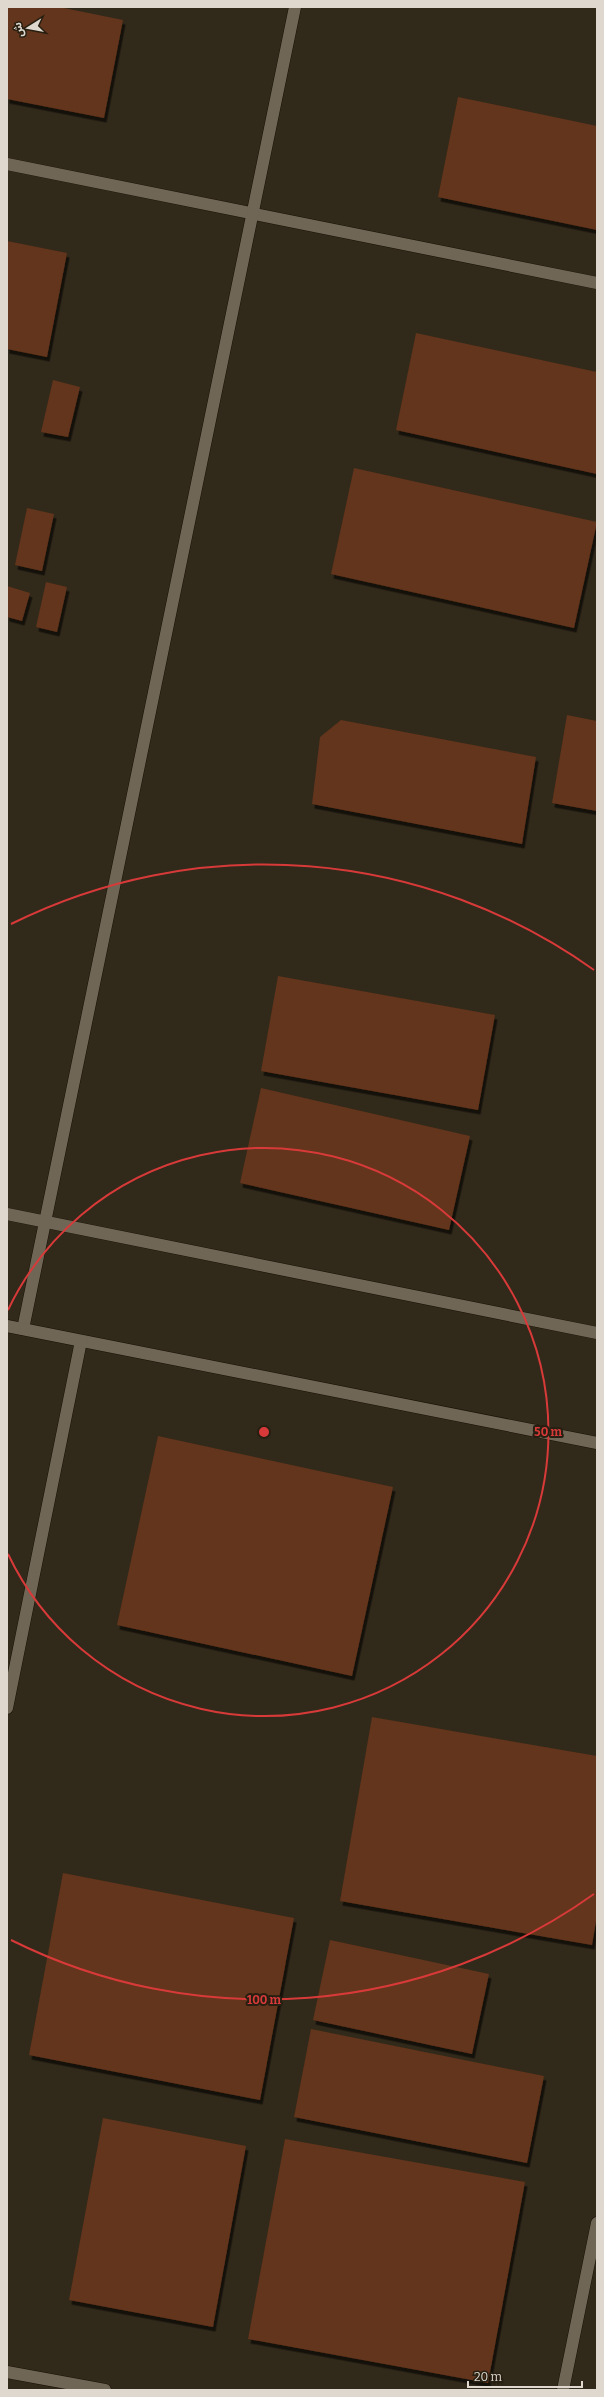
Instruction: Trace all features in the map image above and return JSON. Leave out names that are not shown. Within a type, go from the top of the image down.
[{"type":"street","points":[[23,1329],[295,7]]},
{"type":"street","points":[[7,164],[597,283]]},
{"type":"street","points":[[7,1214],[597,1333]]},
{"type":"street","points":[[7,1326],[597,1443]]},
{"type":"street","points":[[7,1708],[81,1341]]},
{"type":"street","points":[[563,2390],[597,2223]]},
{"type":"street","points":[[7,2372],[105,2390]]},
{"type":"building","points":[[7,7],[59,7],[123,20],[104,118],[7,99]]},
{"type":"building","points":[[458,97],[597,126],[597,230],[438,197]]},
{"type":"building","points":[[7,241],[67,253],[47,357],[7,349]]},
{"type":"building","points":[[416,333],[597,372],[597,474],[396,430]]},
{"type":"building","points":[[53,380],[80,387],[68,437],[41,432]]},
{"type":"building","points":[[354,468],[597,522],[574,628],[331,574]]},
{"type":"building","points":[[27,508],[54,514],[42,571],[15,565]]},
{"type":"building","points":[[46,582],[67,587],[57,632],[36,627]]},
{"type":"building","points":[[7,586],[30,593],[22,621],[7,617]]},
{"type":"building","points":[[567,715],[597,721],[597,811],[552,803]]},
{"type":"building","points":[[341,720],[536,757],[522,844],[312,804],[320,737]]},
{"type":"building","points":[[278,976],[495,1015],[478,1110],[261,1071]]},
{"type":"building","points":[[261,1088],[470,1136],[449,1230],[240,1183]]},
{"type":"building","points":[[158,1436],[393,1487],[352,1676],[117,1625]]},
{"type":"building","points":[[372,1717],[597,1756],[597,1915],[592,1945],[340,1901]]},
{"type":"building","points":[[63,1873],[294,1918],[260,2100],[29,2055]]},
{"type":"building","points":[[330,1940],[489,1974],[472,2054],[313,2020]]},
{"type":"building","points":[[311,2029],[544,2076],[527,2163],[294,2117]]},
{"type":"building","points":[[103,2118],[246,2146],[213,2327],[69,2300]]},
{"type":"building","points":[[285,2139],[525,2182],[488,2383],[248,2339]]}]
